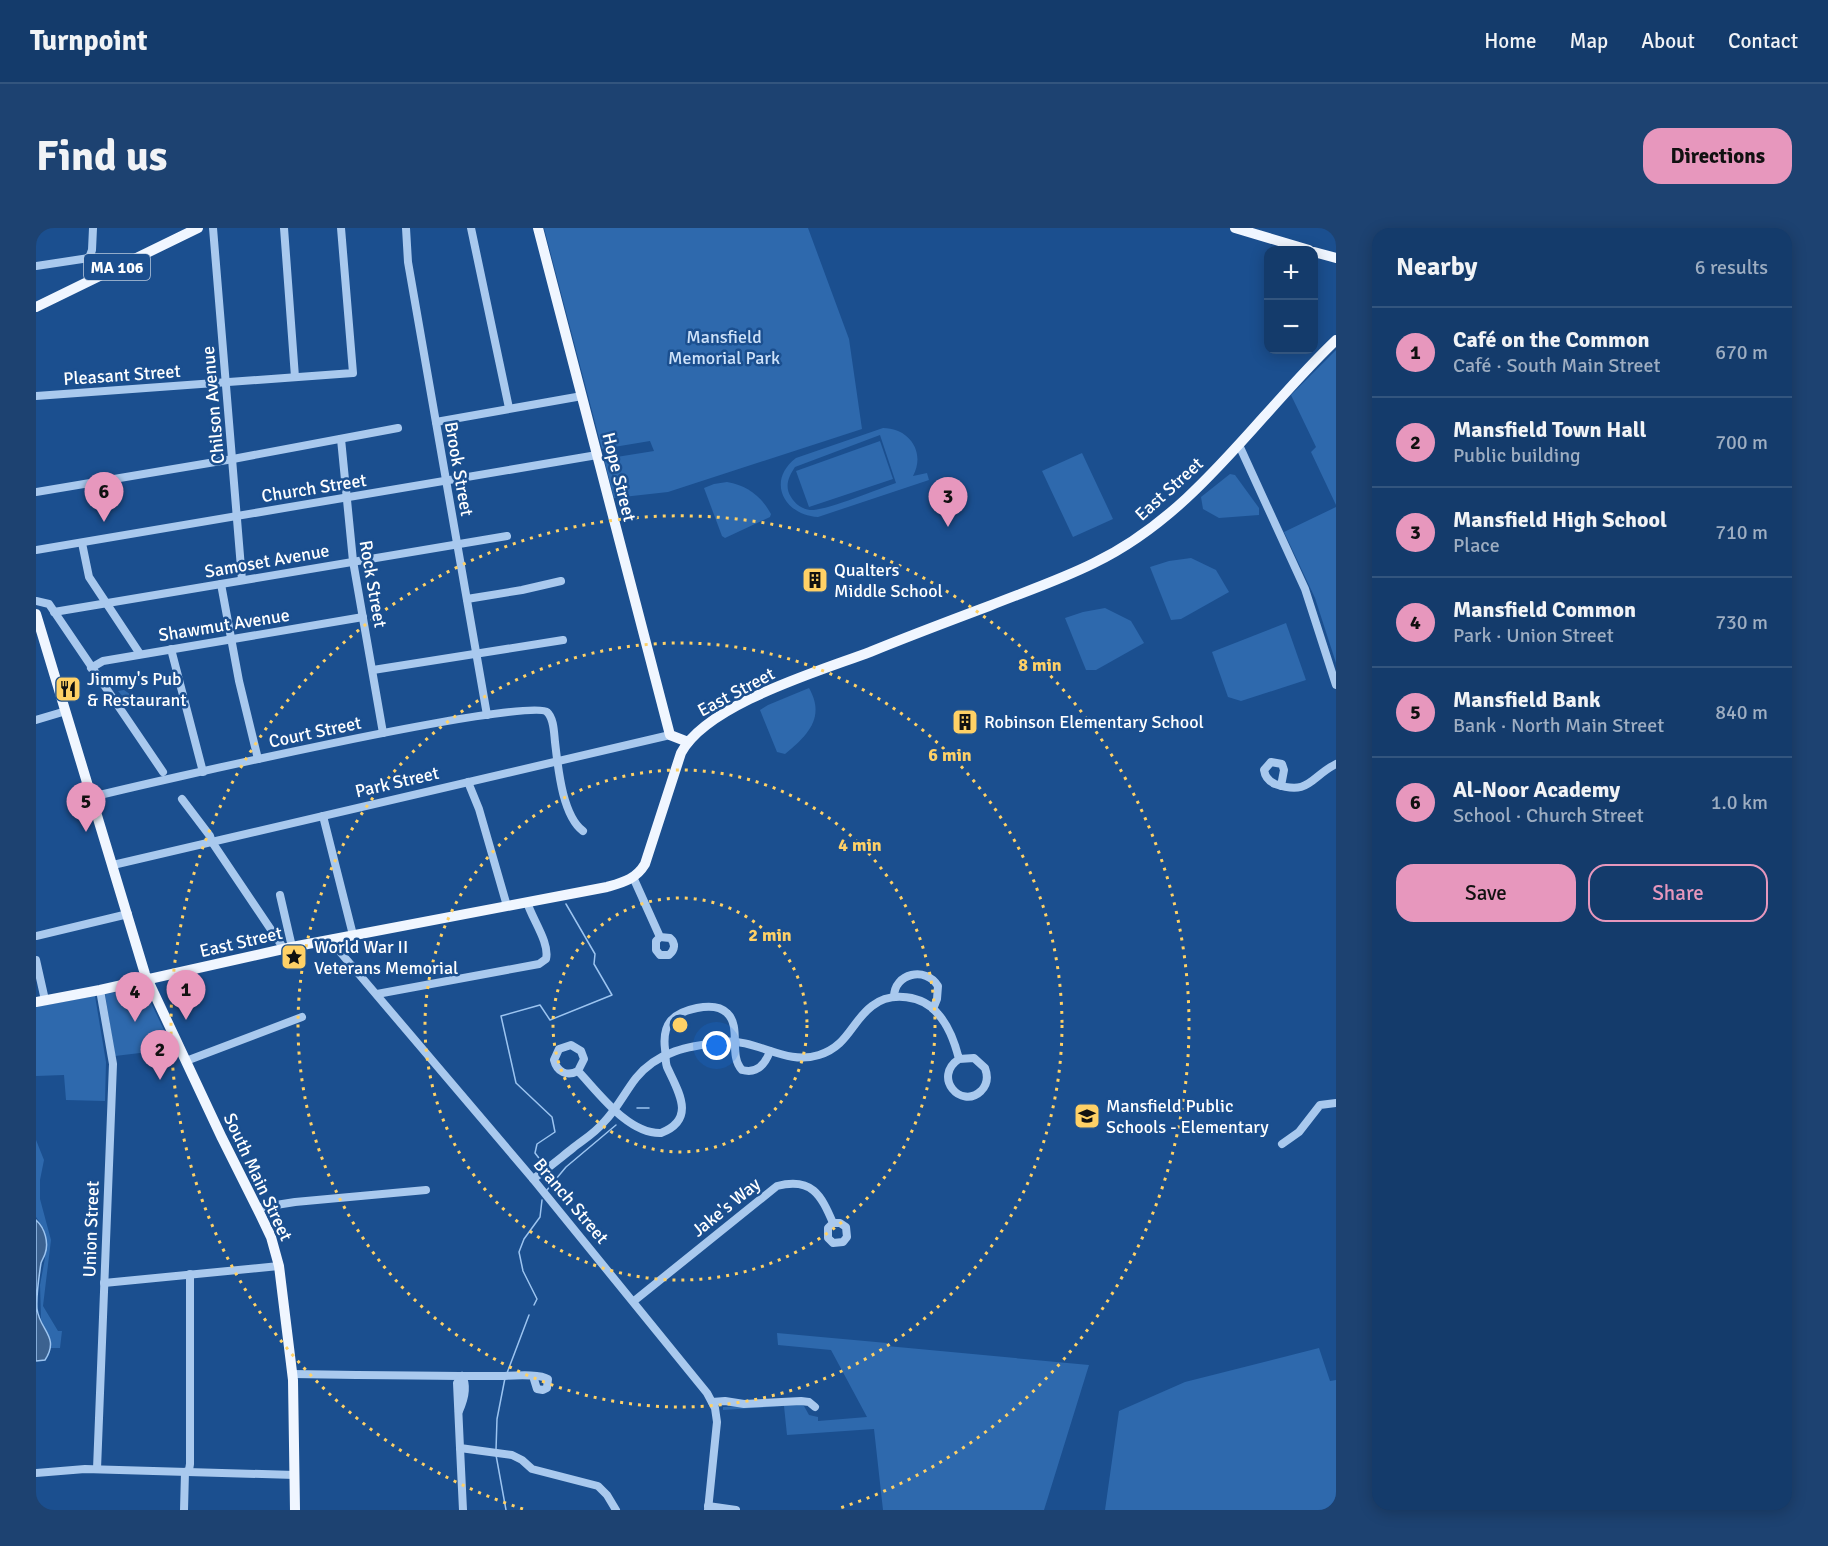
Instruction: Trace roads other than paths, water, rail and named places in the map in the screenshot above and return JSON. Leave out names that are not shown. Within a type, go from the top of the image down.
[{"type":"main road","name":"MA 106","points":[[36,307],[198,228]]},
{"type":"main road","name":"Hope Street","points":[[538,228],[670,735]]},
{"type":"main road","points":[[1235,228],[1295,246]]},
{"type":"main road","points":[[1318,253],[1336,258]]},
{"type":"main road","name":"East Street","points":[[41,1001],[332,939],[607,887],[628,881],[641,870],[648,857],[670,783],[688,742],[700,729],[725,713],[792,680],[1038,587],[1116,552],[1179,507],[1336,340]]},
{"type":"main road","name":"South Main Street","points":[[36,614],[144,971],[271,1238],[279,1266],[292,1374],[295,1510]]},
{"type":"main road","points":[[670,735],[688,742]]},
{"type":"street","points":[[36,266],[89,258],[92,250],[93,228]]},
{"type":"street","name":"Chilson Avenue","points":[[213,228],[242,580]]},
{"type":"street","points":[[284,228],[296,377]]},
{"type":"street","name":"Pleasant Street","points":[[36,396],[353,373],[341,228]]},
{"type":"street","name":"Brook Street","points":[[406,228],[408,262],[487,715]]},
{"type":"street","points":[[471,228],[509,408]]},
{"type":"street","points":[[436,422],[582,396]]},
{"type":"street","points":[[36,492],[233,459],[398,428]]},
{"type":"street","name":"Rock Street","points":[[341,439],[353,561],[384,733]]},
{"type":"street","points":[[1239,445],[1305,589],[1336,685]]},
{"type":"street","name":"Church Street","points":[[36,550],[597,455]]},
{"type":"street","name":"Samoset Avenue","points":[[54,612],[507,536]]},
{"type":"street","points":[[82,543],[89,578],[140,654]]},
{"type":"street","points":[[466,599],[561,581]]},
{"type":"street","points":[[221,584],[258,759]]},
{"type":"street","points":[[36,601],[49,604],[163,772]]},
{"type":"street","name":"Shawmut Avenue","points":[[91,668],[103,661],[140,654],[363,617]]},
{"type":"street","points":[[373,670],[563,640]]},
{"type":"street","points":[[171,649],[203,772]]},
{"type":"street","name":"Court Street","points":[[92,797],[384,733],[519,710],[546,710],[552,720],[558,761]]},
{"type":"street","points":[[36,720],[66,711]]},
{"type":"street","name":"Park Street","points":[[113,865],[670,735]]},
{"type":"street","points":[[558,761],[571,820],[583,831]]},
{"type":"street","points":[[1281,786],[1299,788],[1309,784],[1336,764]]},
{"type":"street","points":[[468,782],[482,819],[507,906]]},
{"type":"street","points":[[182,800],[210,836],[288,948]]},
{"type":"street","points":[[323,816],[353,935]]},
{"type":"street","points":[[633,877],[660,937]]},
{"type":"street","points":[[280,895],[288,948]]},
{"type":"street","points":[[377,994],[539,964],[546,959],[547,949],[533,920],[528,902]]},
{"type":"street","points":[[36,936],[128,914]]},
{"type":"street","name":"Branch Street","points":[[332,939],[335,946],[634,1301],[675,1351],[712,1402],[717,1422],[708,1508]]},
{"type":"street","points":[[36,960],[41,1001]]},
{"type":"street","points":[[894,997],[895,988],[902,978],[922,975],[933,979],[938,986],[939,991],[933,1009]]},
{"type":"street","name":"Union Street","points":[[97,1469],[113,1064],[100,990]]},
{"type":"street","points":[[533,1179],[604,1123],[646,1067],[666,1054],[680,1049],[734,1041],[746,1042],[779,1055],[814,1056],[832,1050],[873,1005],[894,997],[915,999],[933,1009],[944,1022],[959,1059]]},
{"type":"street","points":[[578,1071],[614,1110],[638,1128],[650,1133],[666,1131],[681,1116],[682,1102],[666,1065],[664,1035],[668,1023],[676,1016],[698,1007],[719,1007],[727,1012],[732,1022],[738,1064],[746,1071],[759,1069],[770,1051]]},
{"type":"street","points":[[186,1060],[302,1017]]},
{"type":"street","points":[[974,1058],[985,1068],[986,1083],[976,1095],[968,1097],[960,1095],[951,1087],[948,1080],[949,1071],[952,1064],[959,1059],[974,1058]]},
{"type":"street","points":[[1282,1144],[1299,1132],[1318,1108],[1336,1102]]},
{"type":"street","name":"Jake's Way","points":[[634,1301],[777,1186],[793,1183],[808,1186],[823,1201],[833,1223]]},
{"type":"street","points":[[257,1208],[295,1202],[426,1190]]},
{"type":"street","points":[[105,1283],[279,1266]]},
{"type":"street","points":[[184,1510],[185,1472],[189,1470],[190,1464],[190,1274]]},
{"type":"street","points":[[292,1374],[533,1376]]},
{"type":"street","points":[[462,1376],[457,1383],[457,1400],[463,1510]]},
{"type":"street","points":[[712,1402],[748,1404],[801,1401],[809,1402],[815,1407]]},
{"type":"street","points":[[460,1448],[518,1457],[532,1469],[598,1486],[616,1510]]},
{"type":"street","points":[[36,1473],[67,1469],[97,1469],[295,1475]]},
{"type":"street","points":[[708,1508],[736,1510]]},
{"type":"waterway","points":[[545,1166],[535,1153],[537,1144],[555,1132],[552,1117],[516,1083],[501,1016],[540,1005],[550,1020],[612,995],[594,964],[595,954],[566,904]]},
{"type":"waterway","points":[[637,1108],[649,1108]]},
{"type":"waterway","points":[[556,1179],[566,1167],[616,1125]]},
{"type":"waterway","points":[[547,1190],[556,1179],[551,1173]]},
{"type":"waterway","points":[[534,1305],[537,1299],[523,1271],[519,1252],[524,1239],[540,1217],[542,1200]]},
{"type":"waterway","points":[[507,1373],[529,1315]]},
{"type":"waterway","points":[[496,1450],[497,1419],[505,1378]]},
{"type":"waterway","points":[[496,1455],[506,1510]]},
{"type":"place","name":"Al-Noor Academy","points":[[104,522]]},
{"type":"place","name":"Mansfield High School","points":[[948,527]]},
{"type":"place","name":"Qualters Middle School","points":[[815,580]]},
{"type":"place","name":"Jimmy's Pub & Restaurant","points":[[68,689]]},
{"type":"place","name":"Robinson Elementary School","points":[[965,722]]},
{"type":"place","name":"Mansfield Bank","points":[[86,832]]},
{"type":"place","name":"World War II Veterans Memorial","points":[[294,957]]},
{"type":"place","name":"Café on the Common","points":[[186,1020]]},
{"type":"place","name":"Mansfield Common","points":[[135,1022]]},
{"type":"place","name":"Mansfield Town Hall","points":[[160,1080]]},
{"type":"place","name":"Mansfield Public Schools - Elementary","points":[[1087,1116]]},
{"type":"park label","name":"Mansfield Memorial Park","points":[[724,347]]}]
